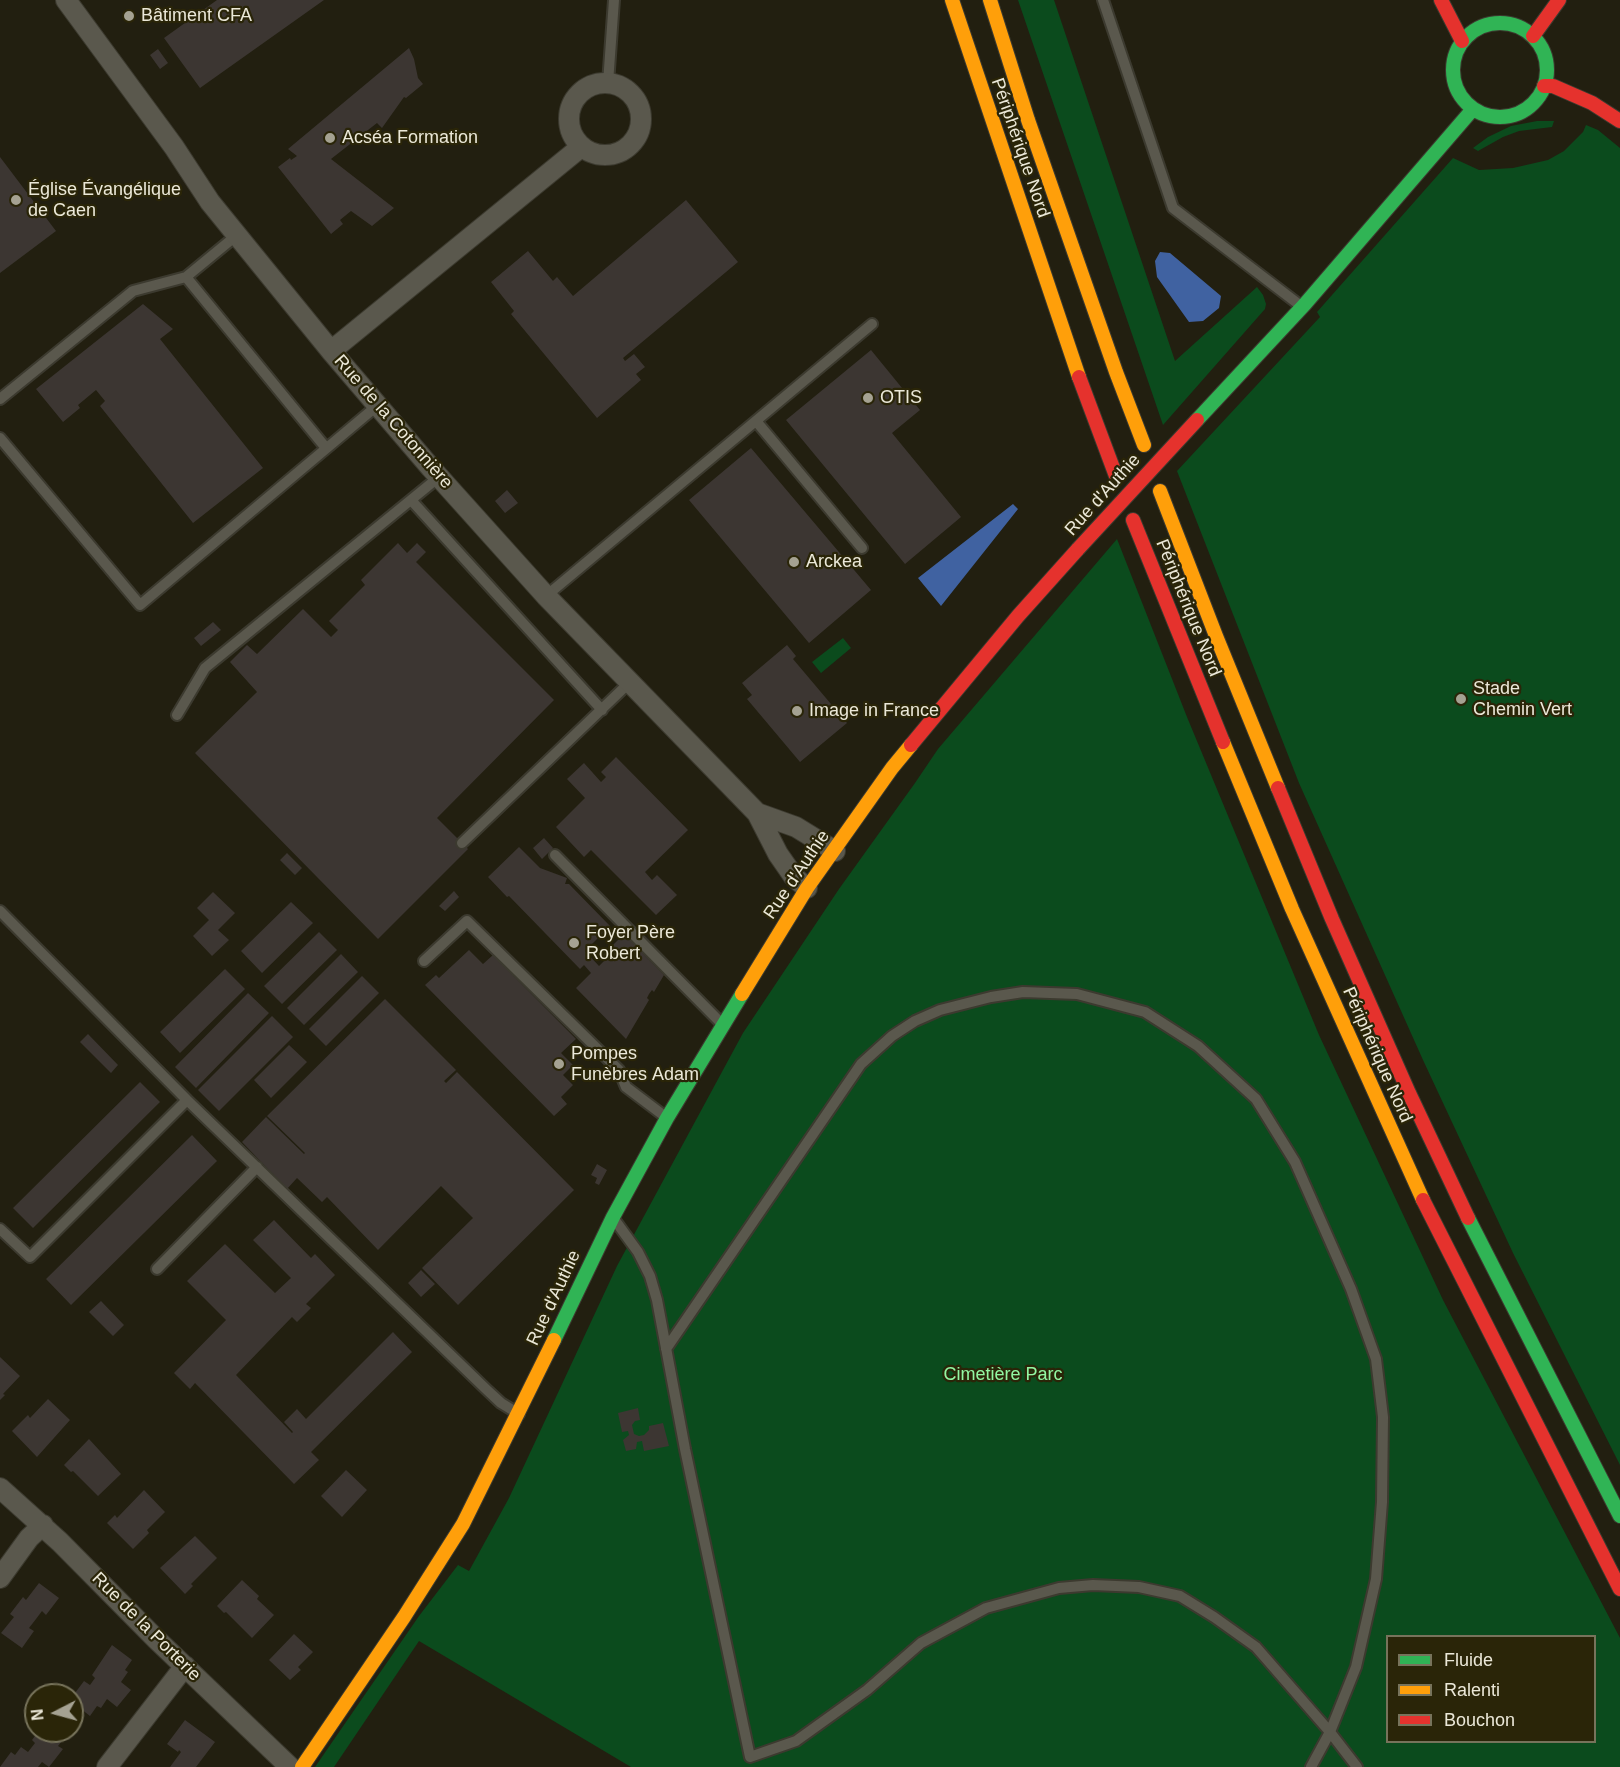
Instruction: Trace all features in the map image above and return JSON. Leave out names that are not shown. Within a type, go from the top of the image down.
[{"type":"main road","name":"Périphérique Nord","points":[[952,0],[1083,388],[1116,476]]},
{"type":"main road","name":"Périphérique Nord","points":[[990,0],[1032,131],[1116,372],[1144,445]]},
{"type":"main road","points":[[1441,0],[1462,41]]},
{"type":"main road","points":[[1533,36],[1559,0]]},
{"type":"main road","points":[[1497,22],[1510,23],[1533,36],[1542,47],[1547,73],[1544,86],[1532,104],[1514,115],[1500,117],[1486,115],[1473,109],[1457,89],[1453,77],[1456,52],[1462,41],[1484,25],[1497,22]]},
{"type":"main road","points":[[1544,86],[1553,86],[1592,103],[1620,121]]},
{"type":"main road","name":"Rue d'Authie","points":[[302,1767],[458,1533],[519,1414],[613,1217],[667,1118],[807,888],[892,768],[1018,616],[1302,307],[1473,109]]},
{"type":"main road","name":"Périphérique Nord","points":[[1160,491],[1216,636],[1332,919],[1409,1093],[1483,1249],[1620,1516]]},
{"type":"main road","name":"Périphérique Nord","points":[[1133,520],[1292,909],[1409,1173],[1620,1589]]},
{"type":"street","name":"Rue de la Cotonnière","points":[[66,0],[174,147],[210,202],[331,351],[439,477],[546,596],[757,813],[778,854],[794,877],[807,888]]},
{"type":"street","points":[[608,83],[625,89],[634,98],[640,108],[641,120],[639,132],[625,150],[614,155],[602,156],[581,147],[573,138],[569,126],[569,114],[572,102],[580,92],[590,86],[608,83]]},
{"type":"street","points":[[331,351],[581,147]]},
{"type":"street","name":"Rue de la Cotonnière","points":[[757,813],[796,827],[835,850]]},
{"type":"street","name":"Rue de la Porterie","points":[[0,1488],[43,1525],[290,1767]]},
{"type":"street","points":[[0,1578],[29,1538],[43,1525]]},
{"type":"street","points":[[107,1767],[185,1666]]},
{"type":"lane","points":[[608,83],[614,0]]},
{"type":"lane","points":[[1103,0],[1173,208],[1302,307]]},
{"type":"lane","points":[[0,399],[134,291],[186,277],[237,235]]},
{"type":"lane","points":[[186,277],[326,448]]},
{"type":"lane","points":[[546,596],[872,324]]},
{"type":"lane","points":[[0,438],[140,605],[378,405]]},
{"type":"lane","points":[[756,421],[862,548]]},
{"type":"lane","points":[[177,715],[205,668],[439,477]]},
{"type":"lane","points":[[411,500],[602,710]]},
{"type":"lane","points":[[462,843],[630,682]]},
{"type":"lane","points":[[555,855],[723,1025]]},
{"type":"lane","points":[[0,912],[187,1100],[487,1390],[501,1403],[519,1414]]},
{"type":"lane","points":[[424,961],[467,921],[619,1070],[626,1087],[667,1118]]},
{"type":"lane","points":[[666,1349],[861,1064],[892,1036],[915,1021],[940,1010],[990,997],[1023,992],[1077,994],[1145,1012],[1198,1046],[1256,1099],[1295,1162],[1351,1289],[1376,1359],[1383,1417],[1383,1491],[1376,1579],[1356,1667],[1330,1732],[1311,1767]]},
{"type":"lane","points":[[0,1229],[30,1257],[187,1100]]},
{"type":"lane","points":[[157,1269],[257,1167]]},
{"type":"lane","points":[[613,1217],[638,1252],[650,1276],[657,1300],[751,1762],[796,1741],[867,1690],[921,1643],[986,1608],[1059,1588],[1093,1585],[1139,1587],[1180,1596],[1206,1612],[1256,1647],[1330,1732],[1357,1767]]},
{"type":"green space","points":[[1018,0],[1054,0],[1175,361],[1257,287],[1263,295],[1265,309],[1163,425]]},
{"type":"green space","points":[[1537,121],[1554,121],[1552,127],[1519,131],[1478,151],[1473,148],[1488,137],[1511,126]]},
{"type":"green space","name":"Stade Chemin Vert","points":[[1586,125],[1598,130],[1620,148],[1620,1465],[1513,1253],[1423,1060],[1299,783],[1177,471],[1320,317],[1317,312],[1453,158],[1479,170],[1513,168],[1548,160],[1564,151],[1583,132]]},
{"type":"green space","name":"Cimetière Parc","points":[[1117,539],[1187,717],[1319,1035],[1443,1300],[1620,1638],[1620,1767],[631,1767],[419,1641],[334,1767],[315,1767],[419,1616],[458,1565],[469,1571],[509,1498],[617,1266],[743,1033],[839,889],[938,749]]},
{"type":"green space","points":[[843,638],[851,648],[821,673],[812,662]]},
{"type":"water","points":[[1160,252],[1170,253],[1221,296],[1219,308],[1203,321],[1189,322],[1157,277],[1155,261]]},
{"type":"water","points":[[1013,504],[1018,509],[941,606],[918,578]]},
{"type":"building","points":[[217,0],[324,0],[200,88],[164,38]]},
{"type":"building","name":"Acséa Formation","points":[[409,48],[418,78],[423,84],[406,98],[404,97],[382,128],[377,123],[331,159],[394,208],[372,226],[351,211],[340,220],[343,224],[331,234],[278,167],[297,156],[288,149]]},
{"type":"building","points":[[158,49],[168,63],[160,69],[150,55]]},
{"type":"building","name":"Église Évangélique de Caen","points":[[0,157],[56,231],[0,273]]},
{"type":"building","points":[[686,200],[738,262],[623,358],[625,361],[634,354],[645,367],[636,374],[641,380],[597,418],[511,314],[514,311],[491,282],[528,251],[553,281],[557,277],[573,296]]},
{"type":"building","points":[[143,304],[173,329],[160,339],[263,468],[193,523],[100,406],[105,401],[96,390],[63,422],[36,389]]},
{"type":"building","points":[[871,350],[920,410],[892,433],[961,517],[905,564],[786,420]]},
{"type":"building","name":"Arckea","points":[[751,448],[871,590],[809,643],[689,500]]},
{"type":"building","points":[[507,490],[518,503],[505,513],[495,501]]},
{"type":"building","points":[[398,543],[407,553],[417,543],[426,552],[416,562],[554,700],[437,818],[468,849],[378,939],[195,753],[257,692],[230,662],[247,645],[257,654],[303,609],[331,637],[338,630],[329,621],[365,585],[361,580]]},
{"type":"building","points":[[213,622],[221,630],[201,646],[194,638]]},
{"type":"building","name":"Image in France","points":[[787,645],[796,656],[793,659],[847,723],[800,762],[747,699],[752,695],[742,683]]},
{"type":"building","points":[[616,757],[688,830],[645,872],[652,880],[657,875],[677,895],[656,915],[591,850],[584,857],[556,827],[585,798],[567,779],[584,763],[601,782],[606,777],[601,772]]},
{"type":"building","points":[[544,838],[553,848],[542,859],[533,848]]},
{"type":"building","name":"Foyer Père Robert","points":[[519,847],[540,868],[567,878],[565,884],[569,884],[610,926],[585,951],[599,966],[605,960],[602,956],[624,934],[664,975],[654,992],[652,990],[649,994],[647,998],[649,1000],[626,1039],[576,988],[591,973],[584,965],[580,969],[488,877]]},
{"type":"building","points":[[287,853],[302,868],[295,875],[280,860]]},
{"type":"building","points":[[454,891],[459,897],[445,911],[439,906]]},
{"type":"building","points":[[213,892],[235,913],[218,930],[229,940],[212,956],[193,936],[209,920],[197,908]]},
{"type":"building","points":[[291,902],[313,923],[262,973],[241,951]]},
{"type":"building","points":[[319,932],[337,950],[282,1004],[264,986]]},
{"type":"building","points":[[469,950],[483,964],[493,955],[576,1039],[561,1053],[573,1065],[563,1075],[573,1085],[561,1097],[567,1104],[554,1116],[425,985],[436,975],[439,978]]},
{"type":"building","points":[[341,954],[358,972],[304,1025],[287,1008]]},
{"type":"building","points":[[225,969],[245,989],[180,1053],[160,1032]]},
{"type":"building","points":[[362,976],[379,993],[326,1046],[309,1029]]},
{"type":"building","points":[[248,993],[269,1013],[196,1088],[175,1067]]},
{"type":"building","points":[[385,999],[456,1070],[444,1081],[446,1083],[457,1072],[574,1190],[458,1305],[422,1268],[473,1218],[441,1186],[378,1250],[327,1197],[322,1202],[297,1178],[287,1189],[242,1142],[266,1117],[305,1153],[267,1116]]},
{"type":"building","points":[[272,1016],[293,1037],[219,1111],[198,1090]]},
{"type":"building","points":[[88,1034],[118,1065],[111,1073],[80,1042]]},
{"type":"building","points":[[289,1045],[307,1062],[271,1098],[254,1080]]},
{"type":"building","points":[[140,1082],[160,1102],[33,1228],[13,1208]]},
{"type":"building","points":[[192,1135],[217,1161],[71,1305],[46,1279]]},
{"type":"building","points":[[597,1164],[607,1170],[599,1185],[595,1183],[597,1178],[591,1175]]},
{"type":"building","points":[[274,1220],[311,1258],[315,1254],[335,1275],[306,1304],[311,1308],[297,1322],[292,1317],[236,1375],[292,1433],[284,1422],[297,1409],[306,1419],[393,1332],[412,1352],[311,1452],[319,1460],[294,1484],[195,1383],[190,1389],[174,1373],[226,1320],[187,1281],[225,1244],[275,1293],[291,1278],[253,1240]]},
{"type":"building","points":[[421,1270],[435,1284],[421,1297],[408,1283]]},
{"type":"building","points":[[101,1301],[124,1325],[113,1336],[89,1312]]},
{"type":"building","points":[[0,1357],[20,1376],[0,1400]]},
{"type":"building","points":[[48,1399],[70,1420],[37,1457],[12,1431],[28,1415],[30,1418]]},
{"type":"building","points":[[638,1408],[640,1420],[635,1421],[632,1425],[634,1434],[644,1435],[649,1430],[649,1426],[663,1423],[669,1446],[644,1451],[642,1441],[637,1442],[636,1449],[626,1451],[623,1440],[629,1435],[628,1431],[622,1432],[618,1413]]},
{"type":"building","points":[[89,1439],[121,1474],[98,1496],[64,1465]]},
{"type":"building","points":[[346,1470],[367,1490],[342,1517],[321,1496]]},
{"type":"building","points":[[144,1490],[165,1512],[147,1530],[149,1533],[133,1549],[107,1523],[115,1515],[117,1518]]},
{"type":"building","points":[[195,1536],[217,1558],[191,1584],[193,1586],[185,1594],[160,1568]]},
{"type":"building","points":[[242,1580],[274,1615],[252,1638],[217,1606]]},
{"type":"building","points":[[39,1583],[59,1598],[46,1615],[42,1611],[29,1628],[34,1631],[22,1648],[1,1633],[14,1617],[10,1614],[23,1597],[26,1600]]},
{"type":"building","points":[[294,1634],[313,1652],[298,1667],[301,1670],[290,1680],[269,1660]]},
{"type":"building","points":[[112,1645],[132,1660],[121,1682],[131,1690],[117,1707],[107,1699],[101,1708],[97,1706],[90,1716],[84,1711],[82,1683],[84,1681],[90,1685],[95,1678],[92,1675]]},
{"type":"building","points":[[185,1720],[215,1742],[196,1767],[170,1767],[181,1752],[167,1744]]},
{"type":"building","points":[[35,1743],[60,1743],[58,1746],[63,1749],[49,1767],[42,1762],[38,1767],[0,1767],[11,1752],[15,1755],[21,1747],[28,1752]]},
{"type":"traffic: fast","points":[[1500,23],[1518,27],[1533,37],[1543,52],[1547,70],[1543,88],[1533,103],[1518,113],[1500,117],[1482,113],[1467,103],[1457,88],[1453,70],[1457,52],[1467,37],[1482,27],[1500,23]]},
{"type":"traffic: fast","points":[[1197,420],[1305,304],[1473,109]]},
{"type":"traffic: fast","points":[[554,1340],[613,1217],[667,1118],[742,994]]},
{"type":"traffic: fast","points":[[1468,1218],[1620,1516]]},
{"type":"traffic: slow","points":[[952,0],[1079,377]]},
{"type":"traffic: slow","points":[[990,0],[1028,120],[1116,372],[1144,445]]},
{"type":"traffic: slow","points":[[1160,491],[1278,788]]},
{"type":"traffic: slow","points":[[1223,742],[1292,909],[1423,1200]]},
{"type":"traffic: slow","points":[[742,994],[807,888],[892,768],[911,745]]},
{"type":"traffic: slow","points":[[302,1767],[404,1617],[463,1524],[554,1340]]},
{"type":"traffic: jam","points":[[1441,0],[1462,41]]},
{"type":"traffic: jam","points":[[1533,36],[1559,0]]},
{"type":"traffic: jam","points":[[1544,86],[1553,86],[1592,103],[1620,121]]},
{"type":"traffic: jam","points":[[1079,377],[1116,476]]},
{"type":"traffic: jam","points":[[1078,549],[1197,420]]},
{"type":"traffic: jam","points":[[1133,520],[1223,742]]},
{"type":"traffic: jam","points":[[911,745],[1018,616],[1078,549]]},
{"type":"traffic: jam","points":[[1278,788],[1332,919],[1409,1093],[1468,1218]]},
{"type":"traffic: jam","points":[[1423,1200],[1620,1589]]},
{"type":"place","name":"Bâtiment CFA","points":[[129,16]]},
{"type":"place","name":"Acséa Formation","points":[[330,138]]},
{"type":"place","name":"Église Évangélique de Caen","points":[[16,200]]},
{"type":"place","name":"OTIS","points":[[868,398]]},
{"type":"place","name":"Arckea","points":[[794,562]]},
{"type":"place","name":"Stade Chemin Vert","points":[[1461,699]]},
{"type":"place","name":"Image in France","points":[[797,711]]},
{"type":"place","name":"Foyer Père Robert","points":[[574,943]]},
{"type":"place","name":"Pompes Funèbres Adam","points":[[559,1064]]}]
